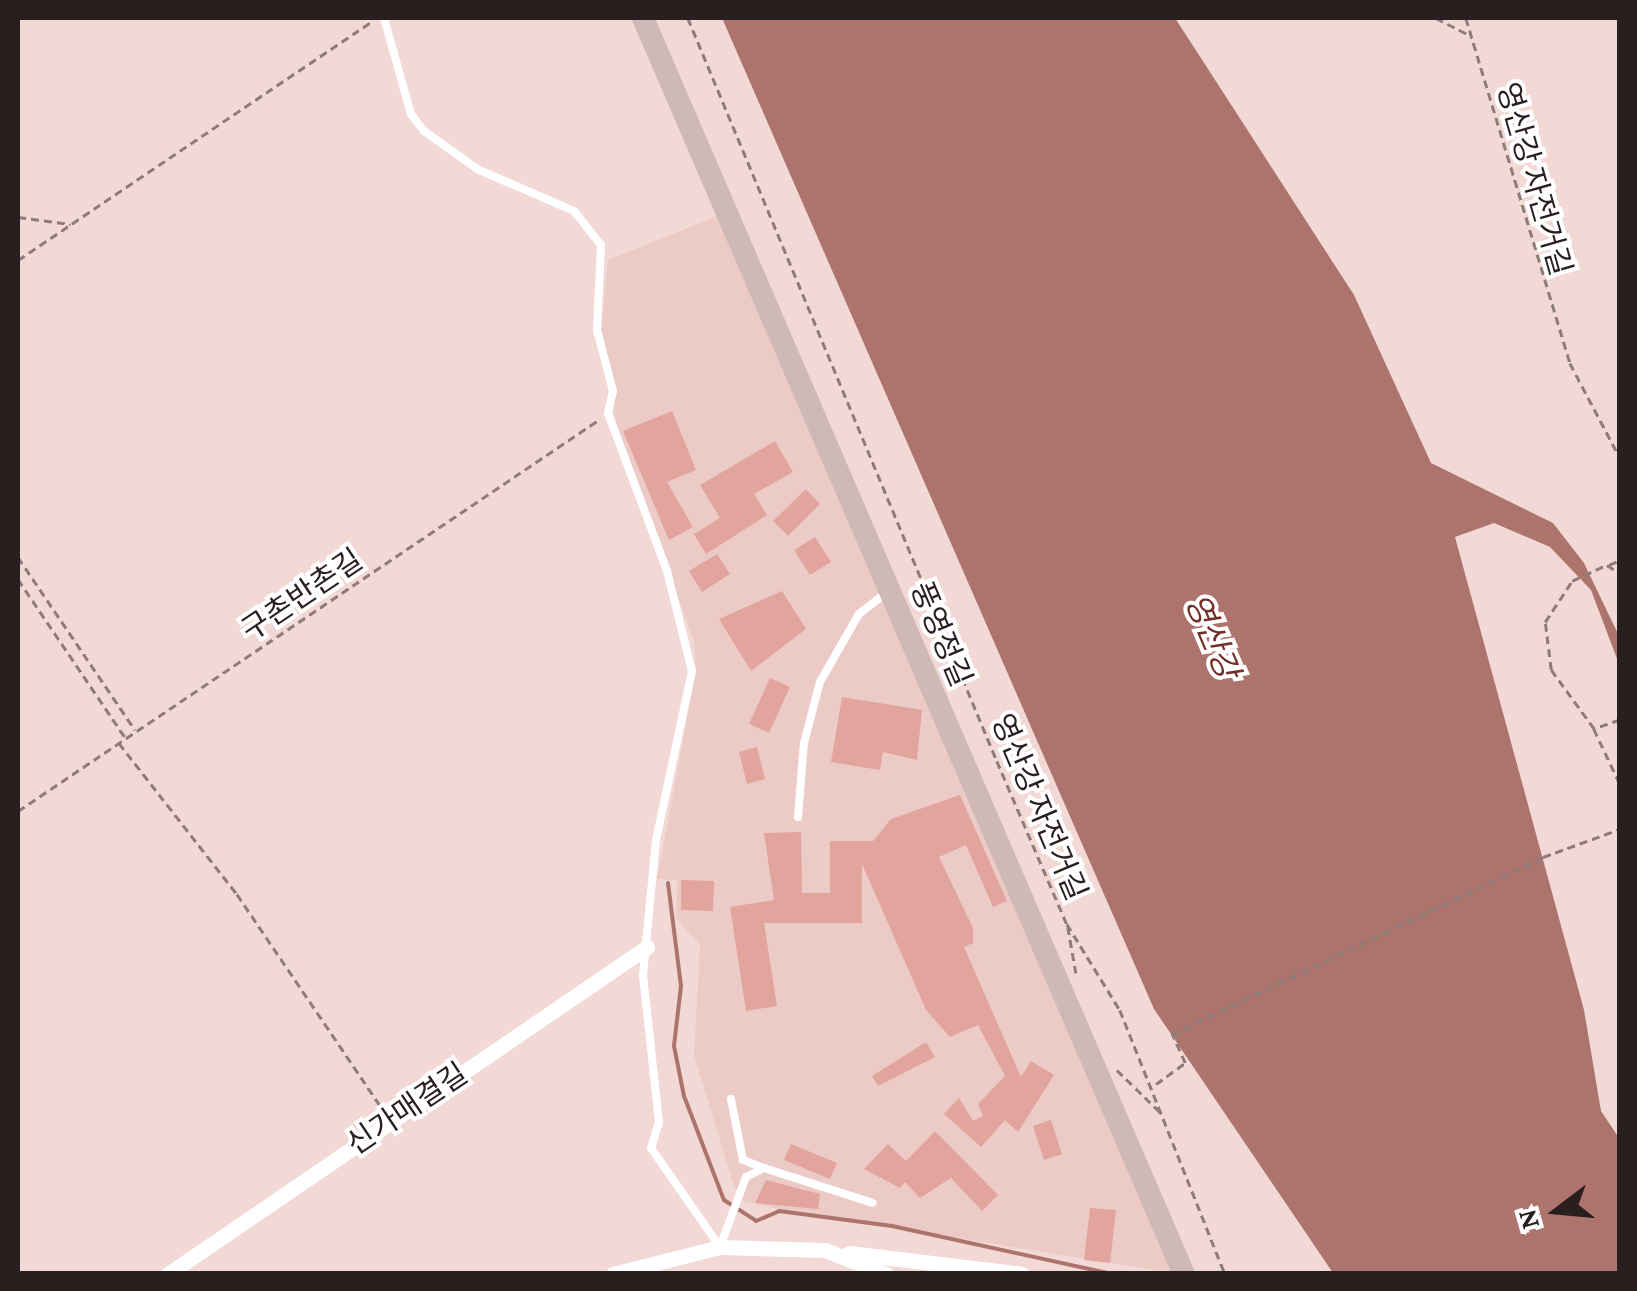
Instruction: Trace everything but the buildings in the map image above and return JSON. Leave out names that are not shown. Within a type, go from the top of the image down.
[{"type":"street","name":"풍영정길","points":[[643,18],[1184,1274]]},
{"type":"street","name":"신가매결길","points":[[168,1274],[647,946]]},
{"type":"street","points":[[613,1274],[720,1248],[825,1250],[935,1268],[1022,1274]]},
{"type":"street","points":[[825,1250],[886,1274]]},
{"type":"lane","points":[[381,18],[411,114],[424,130],[477,169],[574,210],[593,230],[604,260],[597,330],[612,390],[608,413],[673,589],[692,671],[656,840],[643,976],[659,1122],[652,1148],[720,1248]]},
{"type":"lane","points":[[798,817],[804,743],[820,682],[859,614],[890,590]]},
{"type":"lane","points":[[731,1099],[744,1160],[872,1203]]},
{"type":"lane","points":[[720,1248],[746,1177],[764,1168]]},
{"type":"path","points":[[18,260],[381,18]]},
{"type":"path","name":"영산강 자전거길","points":[[688,18],[1068,924],[1120,1010],[1153,1086],[1225,1274]]},
{"type":"path","points":[[1436,18],[1472,36]]},
{"type":"path","name":"영산강 자전거길","points":[[1466,18],[1570,363],[1620,458]]},
{"type":"path","points":[[1618,18],[1620,26]]},
{"type":"path","points":[[18,217],[73,224]]},
{"type":"path","name":"구촌반촌길","points":[[18,811],[608,413]]},
{"type":"path","points":[[18,557],[136,731]]},
{"type":"path","points":[[1620,560],[1579,577],[1552,601],[1546,652],[1566,699],[1594,729],[1620,784]]},
{"type":"path","points":[[1608,566],[1620,573]]},
{"type":"path","points":[[18,579],[126,738]]},
{"type":"path","points":[[1594,729],[1620,720]]},
{"type":"path","points":[[119,742],[237,894],[391,1120]]},
{"type":"path","points":[[1153,1086],[1185,1063],[1172,1034],[1542,857],[1620,829]]},
{"type":"path","points":[[1068,924],[1077,978]]},
{"type":"path","points":[[1113,1065],[1162,1114]]},
{"type":"shaded area","points":[[717,216],[1174,1273],[779,1209],[743,1201],[733,1183],[694,1055],[700,945],[676,918],[677,880],[657,879],[696,671],[694,641],[617,429],[601,330],[608,260]]},
{"type":"water","name":"영산강","points":[[722,18],[1175,18],[1354,295],[1431,463],[1553,523],[1584,563],[1619,636],[1619,664],[1591,590],[1550,547],[1494,523],[1455,537],[1584,1010],[1601,1111],[1619,1138],[1619,1273],[1333,1273],[1154,1009]]},
{"type":"waterway","points":[[668,883],[681,986],[674,1046],[684,1096],[724,1200],[756,1221],[779,1211],[892,1226],[1113,1274]]}]
